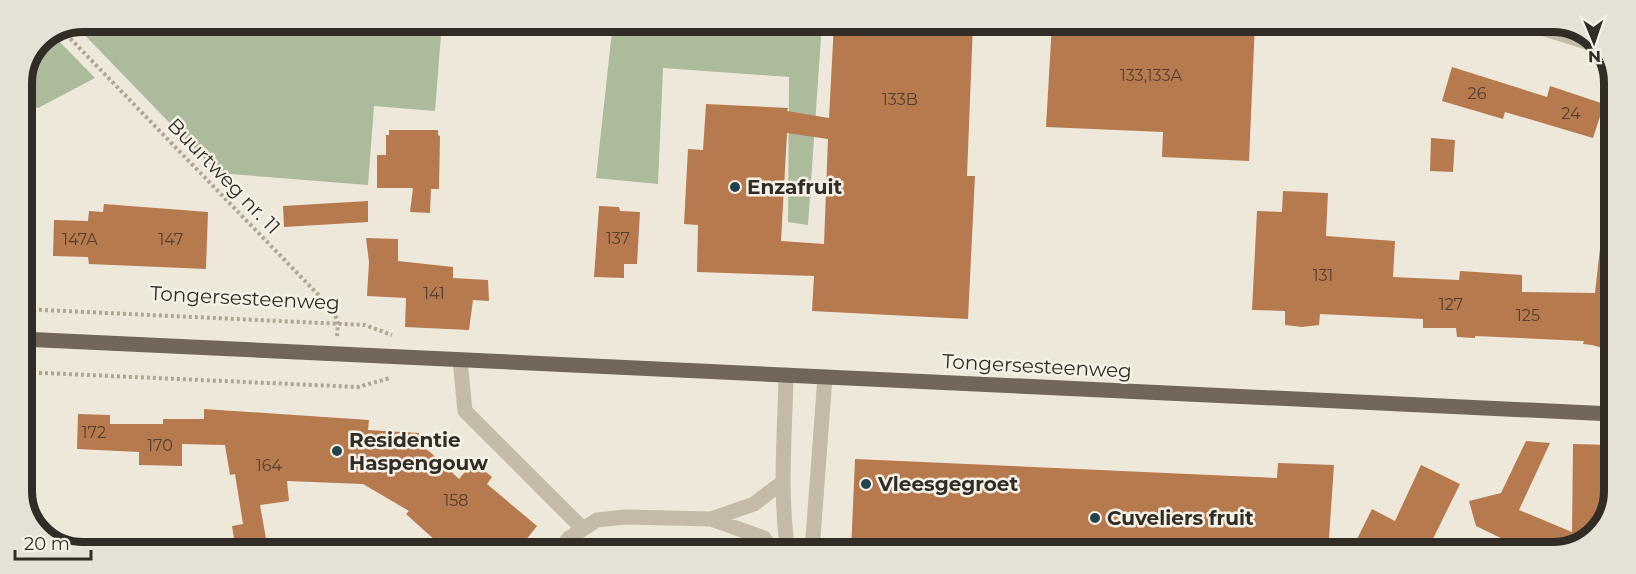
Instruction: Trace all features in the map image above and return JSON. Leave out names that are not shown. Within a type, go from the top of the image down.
[{"type":"main road","name":"Tongersesteenweg","points":[[32,340],[1604,414]]},
{"type":"street","points":[[1554,32],[1585,42]]},
{"type":"street","points":[[460,360],[465,411],[583,529]]},
{"type":"street","points":[[786,375],[783,482],[786,542]]},
{"type":"street","points":[[813,542],[825,377]]},
{"type":"street","points":[[711,519],[754,504],[783,482]]},
{"type":"street","points":[[566,542],[597,520],[625,517],[711,519],[764,538],[767,542]]},
{"type":"path","name":"Buurtweg nr. 11","points":[[66,34],[334,311],[338,324]]},
{"type":"path","name":"Tongersesteenweg","points":[[32,310],[365,325],[397,337]]},
{"type":"path","points":[[334,354],[338,324]]},
{"type":"path","points":[[32,372],[358,387],[392,378]]},
{"type":"green space","points":[[82,32],[441,32],[435,111],[374,106],[368,185],[218,173]]},
{"type":"green space","points":[[612,32],[821,32],[808,225],[788,222],[789,77],[663,68],[658,184],[596,178]]},
{"type":"green space","points":[[57,39],[95,78],[38,108],[32,107],[32,73],[40,54]]},
{"type":"building","points":[[834,32],[973,32],[967,176],[975,176],[968,319],[812,311],[814,276],[697,272],[698,225],[684,224],[688,149],[703,150],[706,104],[788,108],[787,111],[829,118]],"holes":[[[787,133],[828,139],[824,244],[781,241]]]},
{"type":"building","points":[[1051,32],[1255,32],[1249,161],[1162,157],[1163,132],[1046,127]]},
{"type":"building","points":[[1452,67],[1547,97],[1550,86],[1604,104],[1593,138],[1505,112],[1503,119],[1442,101]]},
{"type":"building","points":[[389,130],[438,130],[440,136],[439,189],[431,189],[430,213],[410,212],[413,188],[377,188],[377,155],[386,155],[386,135],[389,135]]},
{"type":"building","points":[[1431,138],[1455,140],[1453,172],[1430,171]]},
{"type":"building","points":[[1283,191],[1328,193],[1326,236],[1395,241],[1393,277],[1459,280],[1460,271],[1522,275],[1522,292],[1595,293],[1600,248],[1604,248],[1604,348],[1583,344],[1584,341],[1457,337],[1456,328],[1423,328],[1423,319],[1320,314],[1319,325],[1302,327],[1285,325],[1285,311],[1252,310],[1257,211],[1282,212]]},
{"type":"building","points":[[368,201],[368,222],[284,227],[283,206]]},
{"type":"building","points":[[104,204],[208,212],[206,269],[89,264],[88,257],[53,256],[54,220],[88,221],[89,211],[103,212]]},
{"type":"building","points":[[599,206],[619,207],[620,211],[640,212],[637,264],[624,264],[624,278],[594,277]]},
{"type":"building","points":[[366,238],[398,239],[398,261],[453,267],[453,278],[488,280],[489,301],[473,300],[469,330],[405,327],[406,298],[367,296],[369,262]]},
{"type":"building","points":[[204,409],[369,420],[368,430],[419,433],[418,444],[459,479],[473,462],[492,477],[487,484],[537,526],[524,542],[437,542],[406,514],[409,511],[363,484],[287,481],[289,501],[260,505],[267,542],[235,542],[232,526],[243,524],[235,474],[230,475],[225,445],[182,444],[182,466],[139,465],[139,452],[77,449],[78,414],[110,415],[110,424],[163,424],[163,419],[204,419]]},
{"type":"building","points":[[1526,441],[1550,443],[1519,510],[1572,532],[1573,444],[1604,445],[1602,508],[1590,528],[1576,537],[1567,541],[1553,542],[1504,542],[1505,540],[1476,526],[1469,501],[1501,493]]},
{"type":"building","name":"Cuveliers fruit","points":[[855,459],[1277,478],[1278,463],[1334,465],[1329,542],[851,542]]},
{"type":"building","points":[[1421,465],[1460,484],[1431,542],[1356,542],[1372,509],[1395,521]]},
{"type":"place","name":"Enzafruit","points":[[735,187]]},
{"type":"place","name":"Residentie Haspengouw","points":[[337,451]]},
{"type":"place","name":"Vleesgegroet","points":[[866,484]]},
{"type":"place","name":"Cuveliers fruit","points":[[1095,518]]}]
